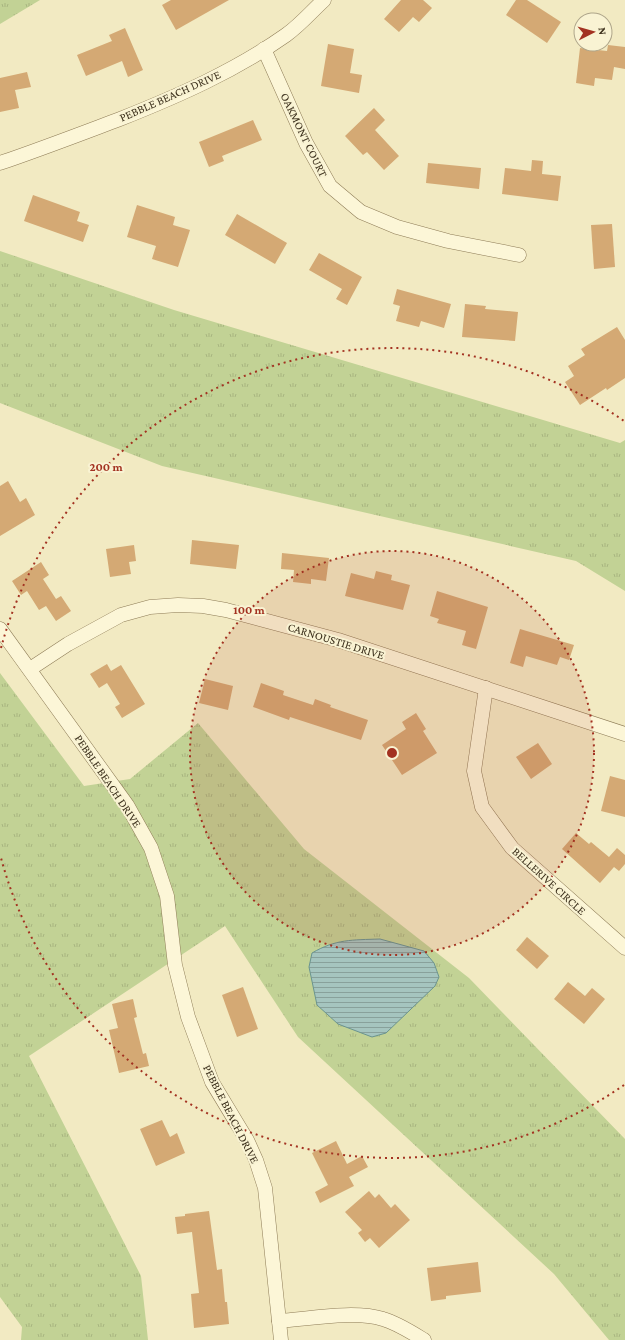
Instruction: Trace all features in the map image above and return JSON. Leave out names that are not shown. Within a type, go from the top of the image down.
[{"type":"street","name":"PEBBLE BEACH DRIVE","points":[[0,163],[49,146],[150,107],[212,80],[264,50],[287,34],[324,0]]},
{"type":"street","name":"OAKMONT COURT","points":[[264,50],[306,143],[330,186],[361,212],[398,227],[448,240],[519,255]]},
{"type":"street","name":"CARNOUSTIE DRIVE","points":[[30,669],[68,644],[121,615],[150,607],[202,606],[226,610],[338,640],[625,734]]},
{"type":"street","name":"PEBBLE BEACH DRIVE","points":[[0,629],[127,805],[151,848],[167,896],[175,965],[188,1017],[212,1082],[247,1140],[256,1160],[265,1188],[281,1340]]},
{"type":"street","name":"BELLERIVE CIRCLE","points":[[486,688],[474,771],[482,807],[512,848],[625,948]]},
{"type":"street","points":[[279,1321],[343,1316],[370,1317],[382,1319],[406,1329],[424,1340]]},
{"type":"green space","points":[[0,0],[40,0],[0,24]]},
{"type":"green space","points":[[0,251],[174,310],[620,443],[625,440],[625,591],[576,561],[162,466],[0,403]]},
{"type":"green space","points":[[0,673],[84,786],[130,779],[198,723],[304,849],[469,978],[625,1139],[625,1340],[609,1340],[554,1274],[298,1037],[225,926],[29,1056],[141,1276],[148,1340],[21,1340],[22,1327],[0,1297]]},
{"type":"water","points":[[380,939],[424,951],[434,963],[439,977],[435,986],[386,1033],[372,1037],[338,1024],[317,1005],[309,967],[312,953],[321,948],[344,941]]},
{"type":"building","points":[[171,0],[229,0],[176,30],[162,5]]},
{"type":"building","points":[[401,0],[423,0],[432,8],[419,22],[413,17],[399,32],[384,19]]},
{"type":"building","points":[[516,0],[527,0],[561,22],[547,43],[506,15]]},
{"type":"building","points":[[125,28],[143,70],[128,77],[122,61],[86,76],[77,55],[112,41],[109,35]]},
{"type":"building","points":[[328,44],[354,49],[350,73],[362,75],[359,93],[321,86]]},
{"type":"building","points":[[613,46],[625,47],[625,69],[614,67],[612,80],[595,78],[594,86],[576,83],[580,52],[613,52]]},
{"type":"building","points":[[27,72],[31,87],[15,90],[19,108],[0,112],[0,78]]},
{"type":"building","points":[[374,108],[385,120],[375,130],[399,156],[384,170],[367,152],[363,155],[345,136]]},
{"type":"building","points":[[253,120],[262,140],[222,156],[224,161],[209,167],[199,142]]},
{"type":"building","points":[[532,160],[543,161],[542,174],[561,176],[558,201],[502,194],[505,168],[531,171]]},
{"type":"building","points":[[428,163],[481,168],[479,189],[426,183]]},
{"type":"building","points":[[33,195],[80,212],[77,221],[89,225],[83,242],[24,221]]},
{"type":"building","points":[[137,205],[175,217],[173,225],[190,230],[178,267],[152,259],[156,246],[127,237]]},
{"type":"building","points":[[237,214],[287,243],[275,264],[225,235]]},
{"type":"building","points":[[612,224],[615,267],[594,269],[591,225]]},
{"type":"building","points":[[319,253],[362,277],[347,305],[336,299],[342,289],[309,270]]},
{"type":"building","points":[[397,289],[451,304],[444,328],[421,321],[419,327],[396,321],[400,306],[393,304]]},
{"type":"building","points":[[465,304],[486,306],[485,309],[518,312],[515,341],[462,337]]},
{"type":"building","points":[[617,327],[625,340],[625,378],[607,390],[606,388],[580,405],[565,382],[574,376],[568,366],[585,355],[581,349]]},
{"type":"building","points":[[8,481],[20,502],[26,498],[35,515],[0,536],[0,486]]},
{"type":"building","points":[[192,540],[239,545],[236,569],[190,564]]},
{"type":"building","points":[[134,545],[136,561],[129,562],[131,574],[110,577],[106,549]]},
{"type":"building","points":[[282,553],[329,558],[326,581],[311,579],[311,584],[293,582],[294,570],[281,569]]},
{"type":"building","points":[[41,562],[49,575],[43,579],[56,599],[61,596],[71,611],[56,621],[46,606],[39,610],[27,591],[21,595],[12,581]]},
{"type":"building","points":[[376,571],[392,575],[391,580],[410,585],[403,610],[345,596],[351,573],[374,579]]},
{"type":"building","points":[[437,591],[488,607],[476,649],[462,645],[466,631],[437,623],[439,619],[430,616]]},
{"type":"building","points":[[520,629],[574,645],[569,660],[560,657],[557,665],[526,656],[523,667],[510,663]]},
{"type":"building","points":[[107,664],[111,671],[121,665],[145,704],[122,718],[115,707],[120,704],[107,683],[99,688],[90,674]]},
{"type":"building","points":[[205,679],[233,686],[228,710],[199,703]]},
{"type":"building","points":[[261,683],[284,691],[283,695],[313,705],[315,699],[331,705],[330,707],[368,720],[361,740],[290,717],[289,720],[253,707]]},
{"type":"building","points":[[416,713],[426,729],[423,731],[437,753],[402,775],[382,745],[406,729],[402,722]]},
{"type":"building","points":[[538,743],[552,764],[531,779],[516,757]]},
{"type":"building","points":[[610,776],[625,780],[625,817],[601,811]]},
{"type":"building","points":[[576,833],[589,844],[591,842],[609,857],[617,848],[625,855],[625,864],[619,871],[614,867],[600,883],[562,849]]},
{"type":"building","points":[[527,937],[549,956],[537,969],[516,950]]},
{"type":"building","points":[[568,982],[585,996],[592,988],[605,999],[584,1024],[554,999]]},
{"type":"building","points":[[243,987],[258,1029],[237,1037],[222,995]]},
{"type":"building","points":[[133,999],[137,1017],[134,1018],[143,1054],[146,1053],[149,1066],[119,1073],[109,1030],[118,1028],[112,1004]]},
{"type":"building","points":[[162,1120],[170,1137],[177,1133],[185,1153],[156,1166],[140,1129]]},
{"type":"building","points":[[336,1141],[347,1164],[362,1156],[368,1167],[349,1177],[354,1186],[320,1203],[315,1192],[328,1185],[312,1153]]},
{"type":"building","points":[[369,1191],[375,1198],[379,1194],[391,1208],[395,1204],[410,1220],[379,1248],[370,1238],[365,1242],[358,1233],[362,1230],[345,1212]]},
{"type":"building","points":[[209,1211],[217,1270],[222,1269],[229,1324],[194,1328],[191,1294],[199,1293],[192,1232],[177,1234],[175,1217],[185,1216],[185,1214]]},
{"type":"building","points":[[478,1262],[481,1292],[446,1296],[446,1299],[431,1301],[427,1268]]}]
